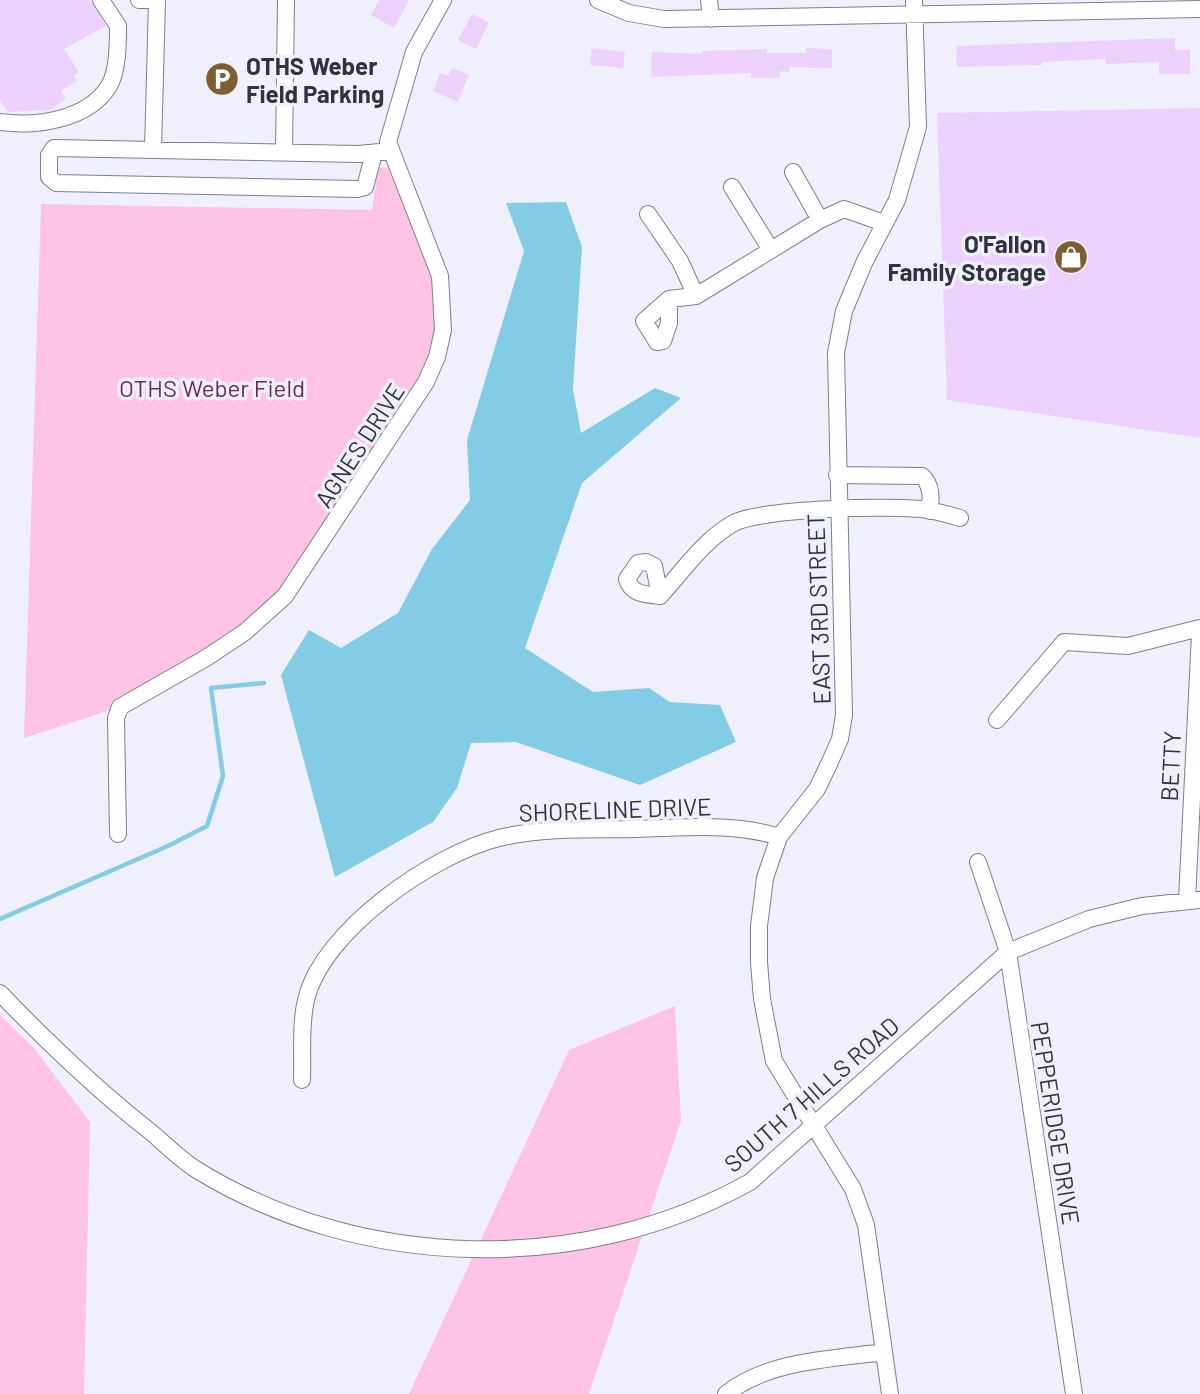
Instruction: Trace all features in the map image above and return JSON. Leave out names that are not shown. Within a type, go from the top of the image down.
[{"type":"street","points":[[0,122],[15,124],[55,120],[87,108],[110,85],[118,26],[101,0]]},
{"type":"street","points":[[139,0],[157,0],[153,150]]},
{"type":"street","points":[[284,153],[286,0]]},
{"type":"street","name":"AGNES DRIVE","points":[[118,834],[116,718],[120,706],[206,658],[255,624],[285,596],[411,407],[437,357],[443,330],[440,276],[391,150],[391,129],[414,52],[443,0]]},
{"type":"street","points":[[598,0],[648,17],[711,19],[914,8],[1200,9]]},
{"type":"street","points":[[709,0],[711,19]]},
{"type":"street","name":"EAST 3RD STREET","points":[[890,1394],[866,1225],[853,1189],[774,1061],[762,999],[759,926],[765,878],[779,837],[817,789],[840,739],[844,715],[837,510],[838,333],[864,263],[906,176],[918,127],[914,8]]},
{"type":"street","points":[[374,153],[365,187],[357,189],[56,183],[48,177],[49,155],[54,148],[284,153],[374,153],[391,150]]},
{"type":"street","points":[[793,172],[820,220]]},
{"type":"street","points":[[732,187],[771,250]]},
{"type":"street","points":[[669,299],[696,296],[820,220],[844,209],[884,223]]},
{"type":"street","points":[[648,214],[680,261],[696,296]]},
{"type":"street","points":[[837,475],[922,476],[928,481],[930,510]]},
{"type":"street","points":[[660,596],[711,539],[732,524],[751,516],[837,510],[930,510],[960,518]]},
{"type":"street","points":[[997,720],[1064,642],[1128,646],[1200,628]]},
{"type":"street","name":"BETTY","points":[[1193,900],[1200,634]]},
{"type":"street","name":"SHORELINE DRIVE","points":[[302,1080],[306,1002],[326,956],[359,921],[395,891],[470,846],[530,832],[744,827],[779,837]]},
{"type":"street","name":"PEPPERIDGE DRIVE","points":[[978,862],[1008,951],[1074,1394]]},
{"type":"street","name":"SOUTH 7 HILLS ROAD","points":[[0,993],[98,1090],[196,1169],[279,1211],[413,1245],[523,1250],[580,1242],[653,1224],[708,1205],[750,1182],[1008,951],[1089,919],[1142,906],[1193,900]]},
{"type":"street","points":[[726,1394],[735,1387],[779,1369],[884,1352]]},
{"type":"green space","name":"OTHS Weber Field","points":[[396,167],[431,250],[437,357],[285,596],[120,707],[24,738],[41,204],[372,210],[378,168]]},
{"type":"green space","points":[[675,1006],[681,1121],[589,1394],[409,1394],[569,1050]]},
{"type":"green space","points":[[0,1015],[34,1048],[90,1122],[84,1394],[0,1394]]},
{"type":"water","points":[[566,202],[582,247],[573,389],[581,433],[655,388],[681,398],[582,483],[525,648],[593,692],[649,688],[670,702],[720,705],[736,742],[640,785],[516,742],[471,743],[457,788],[433,822],[335,877],[281,675],[309,630],[341,648],[398,613],[432,549],[470,500],[467,440],[524,251],[506,203]]},
{"type":"building","points":[[0,0],[91,0],[106,26],[64,49],[79,72],[73,76],[77,81],[61,91],[66,99],[50,110],[8,112],[0,101]]},
{"type":"building","points":[[379,0],[409,0],[394,28],[371,15]]},
{"type":"building","points":[[472,14],[489,23],[476,49],[458,40]]},
{"type":"building","points":[[1175,38],[1175,50],[1190,50],[1190,74],[1159,74],[1159,62],[1106,64],[1105,59],[1042,62],[1042,65],[957,67],[956,46]]},
{"type":"building","points":[[592,48],[625,52],[623,68],[590,65]]},
{"type":"building","points":[[806,48],[832,49],[832,68],[789,67],[789,72],[780,71],[780,78],[751,78],[751,73],[651,77],[652,52],[702,54],[702,51],[767,49],[767,53],[806,53]]},
{"type":"building","points":[[452,68],[469,75],[458,102],[433,91],[440,73],[448,76]]},
{"type":"building","name":"O'Fallon Family Storage","points":[[1200,108],[1200,438],[947,400],[937,113]]},
{"type":"waterway","points":[[0,919],[168,846],[207,826],[223,776],[211,688],[264,683]]},
{"type":"place","name":"OTHS Weber Field Parking","points":[[222,79]]},
{"type":"place","name":"O'Fallon Family Storage","points":[[1071,257]]}]
